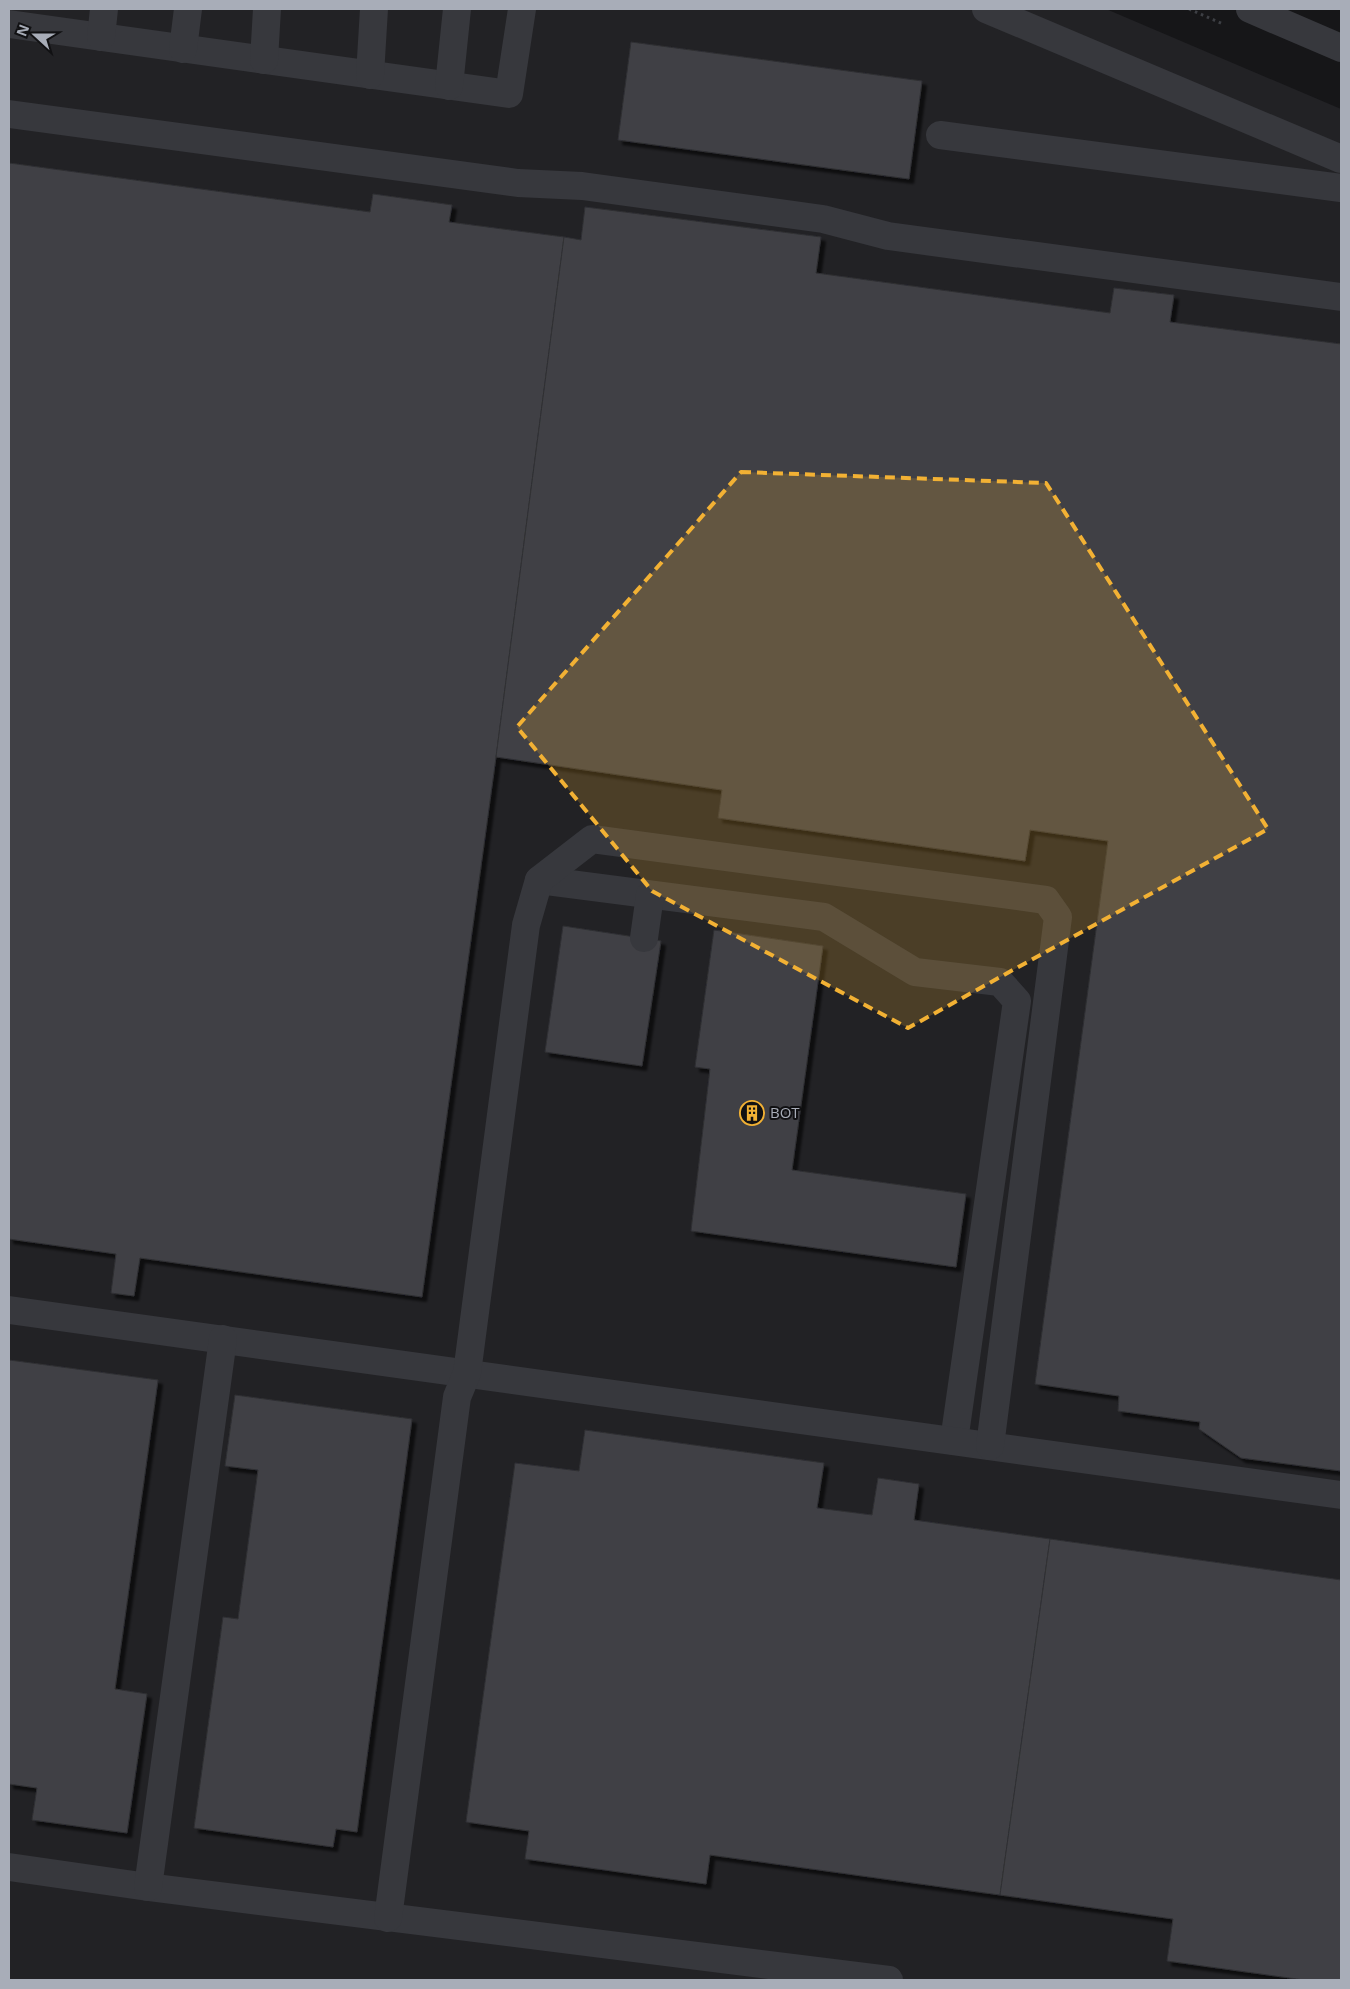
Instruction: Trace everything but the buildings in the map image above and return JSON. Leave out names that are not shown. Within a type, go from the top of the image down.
[{"type":"street","points":[[101,37],[104,9]]},
{"type":"street","points":[[183,49],[188,9]]},
{"type":"street","points":[[264,60],[267,9]]},
{"type":"street","points":[[370,75],[374,9]]},
{"type":"street","points":[[450,86],[457,9]]},
{"type":"street","points":[[24,20],[101,37],[509,94],[522,9]]},
{"type":"street","points":[[986,9],[1341,158]]},
{"type":"street","points":[[1250,9],[1341,48]]},
{"type":"street","points":[[9,114],[518,183],[582,186],[813,217],[888,236],[1341,298]]},
{"type":"street","points":[[940,135],[1341,188]]},
{"type":"street","points":[[388,1918],[457,1397],[467,1373],[526,925],[539,880],[592,839],[1046,900],[1058,917],[990,1446]]},
{"type":"street","points":[[539,880],[824,917],[916,972],[1000,982],[1017,1001],[954,1441]]},
{"type":"street","points":[[644,938],[650,895]]},
{"type":"street","points":[[9,1310],[1341,1495]]},
{"type":"street","points":[[148,1887],[223,1339]]},
{"type":"street","points":[[9,1867],[388,1918],[889,1980]]},
{"type":"highlighted area","points":[[741,472],[1046,483],[1268,829],[908,1028],[652,891],[517,727]]},
{"type":"shaded area","points":[[9,9],[1106,9],[1341,109],[1341,1980],[9,1980]]},
{"type":"place","name":"BOT","points":[[752,1113]]}]
